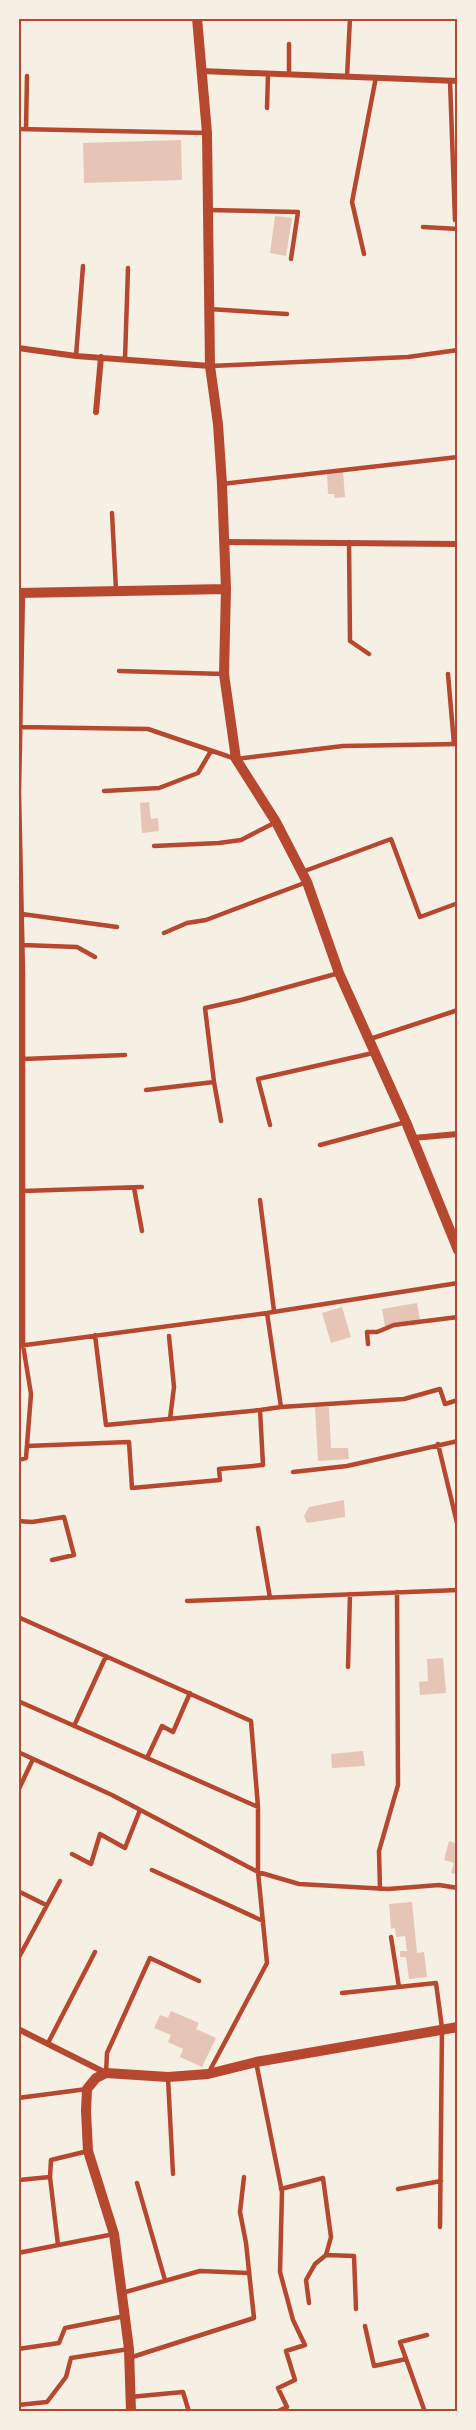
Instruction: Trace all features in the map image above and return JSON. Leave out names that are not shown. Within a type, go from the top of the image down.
[{"type":"street","points":[[197,18],[207,133],[210,366],[218,424],[222,484],[226,589],[224,674],[236,759],[276,822],[304,877],[339,973],[367,1040],[406,1122],[458,1251]]},
{"type":"street","points":[[201,71],[458,81]]},
{"type":"street","points":[[18,348],[76,356],[210,366]]},
{"type":"street","points":[[96,412],[101,357]]},
{"type":"street","points":[[224,542],[458,543]]},
{"type":"street","points":[[20,592],[226,589]]},
{"type":"street","points":[[412,1138],[458,1134]]},
{"type":"street","points":[[18,2029],[106,2073],[168,2077],[207,2074],[256,2062],[458,2027]]},
{"type":"street","points":[[106,2073],[96,2078],[87,2089],[88,2151],[114,2234],[129,2354],[131,2412]]},
{"type":"lane","points":[[347,77],[350,18]]},
{"type":"lane","points":[[289,44],[289,74]]},
{"type":"lane","points":[[267,108],[268,74]]},
{"type":"lane","points":[[26,129],[27,76]]},
{"type":"lane","points":[[364,254],[352,202],[376,77]]},
{"type":"lane","points":[[450,81],[456,220]]},
{"type":"lane","points":[[18,129],[207,133]]},
{"type":"lane","points":[[207,210],[298,212],[291,259]]},
{"type":"lane","points":[[423,227],[458,228]]},
{"type":"lane","points":[[76,356],[83,266]]},
{"type":"lane","points":[[124,359],[128,268]]},
{"type":"lane","points":[[209,309],[287,314]]},
{"type":"lane","points":[[210,366],[408,357],[458,350]]},
{"type":"lane","points":[[222,484],[458,457]]},
{"type":"lane","points":[[112,513],[116,590]]},
{"type":"lane","points":[[349,542],[350,641],[369,654]]},
{"type":"lane","points":[[18,1460],[26,1458],[31,1394],[21,1346],[23,1059],[20,952],[22,914],[19,751],[20,592]]},
{"type":"lane","points":[[119,671],[224,674]]},
{"type":"lane","points":[[20,727],[148,729],[236,759],[343,746],[456,744],[448,674]]},
{"type":"lane","points":[[104,791],[159,788],[198,773],[211,751]]},
{"type":"lane","points":[[154,846],[241,840],[276,822]]},
{"type":"lane","points":[[164,933],[187,923],[207,920],[391,839],[420,917],[458,903]]},
{"type":"lane","points":[[22,914],[117,927]]},
{"type":"lane","points":[[22,945],[77,947],[95,957]]},
{"type":"lane","points":[[221,1121],[205,1008],[339,973]]},
{"type":"lane","points":[[367,1040],[458,1010]]},
{"type":"lane","points":[[270,1125],[258,1080],[373,1053]]},
{"type":"lane","points":[[23,1059],[125,1055]]},
{"type":"lane","points":[[146,1090],[214,1082]]},
{"type":"lane","points":[[320,1145],[406,1122]]},
{"type":"lane","points":[[23,1191],[142,1187]]},
{"type":"lane","points":[[134,1188],[142,1231]]},
{"type":"lane","points":[[260,1200],[274,1311]]},
{"type":"lane","points":[[21,1346],[267,1313],[458,1283]]},
{"type":"lane","points":[[267,1313],[281,1407]]},
{"type":"lane","points":[[368,1344],[367,1332],[377,1332],[394,1325],[458,1317]]},
{"type":"lane","points":[[95,1335],[106,1425],[281,1407],[404,1399],[440,1389],[445,1404],[458,1400]]},
{"type":"lane","points":[[169,1336],[174,1387],[170,1419]]},
{"type":"lane","points":[[27,1446],[129,1442],[132,1488],[220,1480],[219,1469],[263,1465],[260,1410]]},
{"type":"lane","points":[[293,1472],[347,1466],[458,1441]]},
{"type":"lane","points":[[438,1444],[458,1527]]},
{"type":"lane","points":[[18,1521],[32,1522],[64,1517],[74,1555],[52,1560]]},
{"type":"lane","points":[[258,1528],[270,1598]]},
{"type":"lane","points":[[187,1601],[458,1590]]},
{"type":"lane","points":[[380,1889],[379,1851],[398,1785],[397,1592]]},
{"type":"lane","points":[[348,1667],[350,1594]]},
{"type":"lane","points":[[18,1617],[251,1721],[258,1808],[258,1872],[267,1963],[207,2074]]},
{"type":"lane","points":[[74,1726],[106,1656]]},
{"type":"lane","points":[[147,1758],[162,1726],[173,1732],[190,1694]]},
{"type":"lane","points":[[18,1701],[258,1808]]},
{"type":"lane","points":[[18,1752],[140,1809],[258,1872],[299,1884],[380,1889],[439,1885],[458,1888]]},
{"type":"lane","points":[[18,1791],[33,1759]]},
{"type":"lane","points":[[72,1854],[91,1864],[100,1834],[124,1848],[140,1809]]},
{"type":"lane","points":[[152,1870],[263,1921]]},
{"type":"lane","points":[[18,1959],[60,1881]]},
{"type":"lane","points":[[18,1892],[46,1905]]},
{"type":"lane","points":[[391,1937],[399,1987]]},
{"type":"lane","points":[[48,2043],[96,1952]]},
{"type":"lane","points":[[106,2073],[107,2053],[150,1958],[199,1981]]},
{"type":"lane","points":[[342,1993],[436,1983],[442,2028],[440,2227]]},
{"type":"lane","points":[[256,2062],[281,2189],[280,2272],[294,2320],[305,2345],[286,2351],[295,2380],[278,2388],[287,2407],[276,2412]]},
{"type":"lane","points":[[168,2077],[173,2174]]},
{"type":"lane","points":[[18,2098],[87,2089]]},
{"type":"lane","points":[[58,2245],[50,2178],[51,2160],[88,2151]]},
{"type":"lane","points":[[18,2404],[47,2402],[66,2377],[71,2358],[129,2354],[254,2318],[246,2243],[240,2212],[244,2177]]},
{"type":"lane","points":[[18,2205],[19,2180],[50,2178]]},
{"type":"lane","points":[[281,2189],[323,2178],[331,2237],[326,2255],[315,2264],[306,2280],[309,2303]]},
{"type":"lane","points":[[398,2189],[441,2181]]},
{"type":"lane","points":[[138,2183],[165,2280]]},
{"type":"lane","points":[[18,2253],[114,2234]]},
{"type":"lane","points":[[326,2255],[354,2256],[356,2309]]},
{"type":"lane","points":[[122,2294],[200,2271],[248,2273]]},
{"type":"lane","points":[[18,2349],[59,2343],[65,2328],[125,2316]]},
{"type":"lane","points":[[365,2326],[374,2366],[406,2359]]},
{"type":"lane","points":[[425,2412],[400,2342],[427,2336]]},
{"type":"lane","points":[[130,2397],[183,2392],[189,2412]]},
{"type":"building","points":[[181,140],[182,180],[84,183],[83,143]]},
{"type":"building","points":[[275,216],[292,218],[286,256],[270,253]]},
{"type":"building","points":[[343,471],[345,497],[335,498],[334,494],[328,494],[327,472]]},
{"type":"building","points":[[149,802],[151,819],[158,818],[159,831],[142,833],[140,803]]},
{"type":"building","points":[[417,1303],[420,1320],[385,1326],[382,1309]]},
{"type":"building","points":[[342,1307],[351,1337],[331,1343],[322,1313]]},
{"type":"building","points":[[315,1407],[329,1407],[331,1448],[348,1448],[349,1459],[318,1461]]},
{"type":"building","points":[[344,1500],[345,1517],[307,1523],[304,1516],[309,1507]]},
{"type":"building","points":[[443,1658],[446,1693],[420,1695],[419,1682],[428,1681],[427,1659]]},
{"type":"building","points":[[363,1751],[365,1766],[332,1768],[331,1754]]},
{"type":"building","points":[[449,1841],[458,1844],[458,1875],[451,1873],[454,1863],[444,1860]]},
{"type":"building","points":[[412,1902],[417,1953],[424,1952],[427,1977],[409,1979],[406,1957],[400,1957],[400,1951],[407,1951],[405,1936],[396,1937],[395,1928],[391,1929],[389,1904]]},
{"type":"building","points":[[171,2011],[199,2023],[196,2029],[216,2038],[202,2067],[180,2057],[183,2049],[168,2042],[171,2035],[154,2028],[160,2015],[168,2018]]}]
